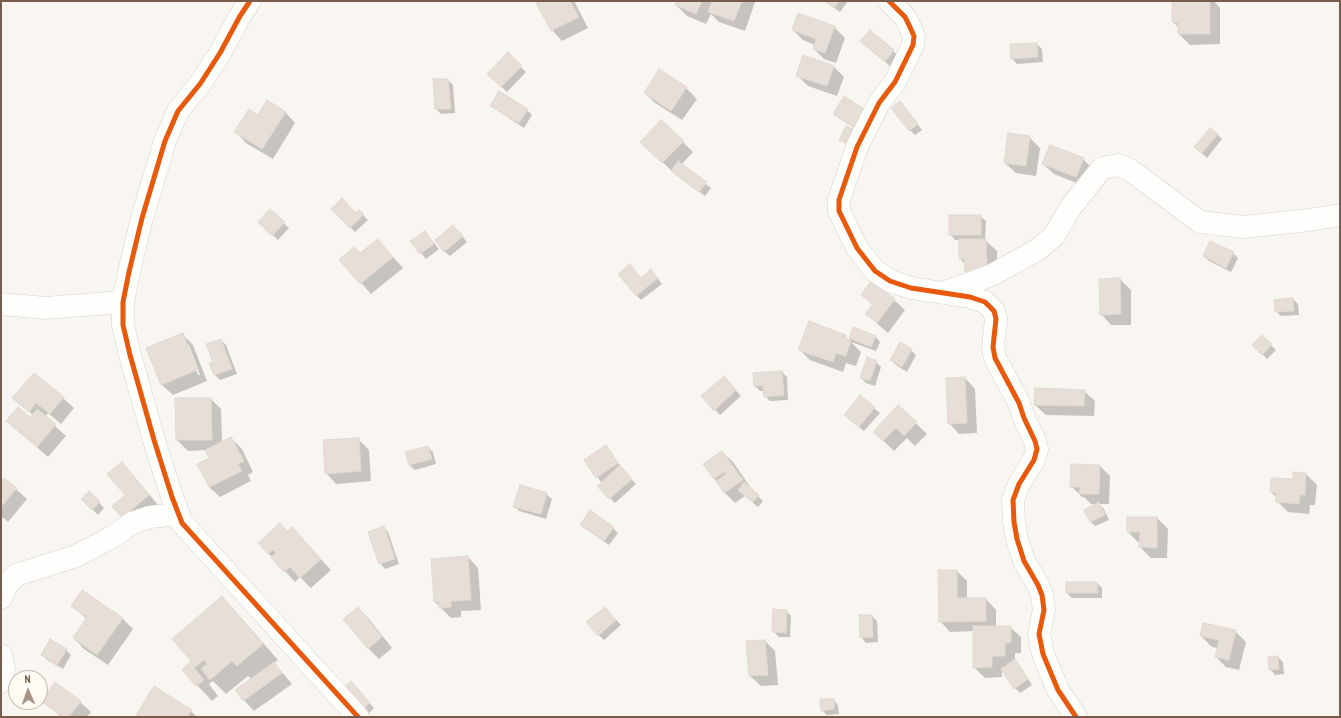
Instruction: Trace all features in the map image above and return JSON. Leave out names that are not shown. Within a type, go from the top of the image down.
[{"type":"street","points":[[250,1],[200,84],[178,111],[165,141],[142,218],[123,302],[123,325],[130,355],[170,490],[182,523],[358,717]]},
{"type":"street","points":[[889,1],[905,17],[914,36],[913,45],[895,82],[879,104],[857,147],[842,188],[839,200],[839,211],[857,248],[875,271],[890,281],[910,288],[945,292],[970,297],[985,302],[994,310],[996,319],[993,347],[995,358],[1005,379],[1013,390],[1037,449],[1034,460],[1019,484],[1013,500],[1014,522],[1017,539],[1024,561],[1038,584],[1042,595],[1044,610],[1039,634],[1043,654],[1058,690],[1076,717]]},
{"type":"street","points":[[945,292],[992,275],[1037,250],[1054,236],[1071,207],[1102,168],[1118,165],[1130,170],[1200,222],[1244,227],[1309,220],[1340,214]]},
{"type":"street","points":[[1,304],[46,308],[123,302]]},
{"type":"street","points":[[1,598],[7,585],[16,575],[76,556],[114,536],[132,523],[150,517],[179,514]]},
{"type":"street","points":[[1,655],[4,669],[1,682]]},
{"type":"building","points":[[535,1],[570,1],[579,17],[551,31]]},
{"type":"building","points":[[677,1],[702,1],[696,14],[675,5]]},
{"type":"building","points":[[712,1],[742,1],[734,21],[708,12]]},
{"type":"building","points":[[824,1],[839,1],[834,8]]},
{"type":"building","points":[[1172,1],[1210,1],[1210,34],[1178,34],[1178,23],[1172,22]]},
{"type":"building","points":[[798,13],[835,26],[825,53],[813,49],[816,39],[792,30]]},
{"type":"building","points":[[870,30],[894,50],[885,62],[860,41]]},
{"type":"building","points":[[1037,43],[1038,57],[1011,59],[1010,44]]},
{"type":"building","points":[[508,52],[522,66],[501,87],[487,74]]},
{"type":"building","points":[[803,55],[834,66],[827,86],[796,76]]},
{"type":"building","points":[[659,69],[687,87],[671,111],[644,93]]},
{"type":"building","points":[[433,79],[448,79],[451,109],[435,109]]},
{"type":"building","points":[[499,91],[528,109],[519,123],[490,106]]},
{"type":"building","points":[[844,96],[870,113],[859,130],[833,114]]},
{"type":"building","points":[[267,100],[286,112],[262,149],[234,132],[249,109],[258,115]]},
{"type":"building","points":[[900,101],[918,124],[909,131],[891,108]]},
{"type":"building","points":[[661,120],[684,141],[662,163],[640,142]]},
{"type":"building","points":[[846,126],[855,130],[849,145],[839,140]]},
{"type":"building","points":[[1210,128],[1218,134],[1202,153],[1194,147]]},
{"type":"building","points":[[1008,133],[1030,136],[1026,166],[1004,163]]},
{"type":"building","points":[[1050,145],[1084,158],[1076,177],[1042,164]]},
{"type":"building","points":[[678,161],[707,182],[699,192],[671,171]]},
{"type":"building","points":[[342,198],[356,213],[359,210],[364,214],[350,228],[331,209]]},
{"type":"building","points":[[270,209],[285,222],[272,236],[258,222]]},
{"type":"building","points":[[949,215],[981,215],[981,235],[949,235]]},
{"type":"building","points":[[453,225],[463,236],[444,252],[435,240]]},
{"type":"building","points":[[425,231],[434,244],[420,254],[410,241]]},
{"type":"building","points":[[378,239],[393,257],[360,284],[339,260],[354,247],[360,253]]},
{"type":"building","points":[[959,239],[986,239],[987,272],[965,272],[964,259],[959,259]]},
{"type":"building","points":[[1210,241],[1234,252],[1226,268],[1203,256]]},
{"type":"building","points":[[630,264],[641,278],[651,269],[658,278],[636,296],[618,274]]},
{"type":"building","points":[[1120,278],[1121,314],[1100,315],[1099,279]]},
{"type":"building","points":[[871,281],[895,299],[877,323],[865,314],[873,304],[861,295]]},
{"type":"building","points":[[1293,298],[1294,311],[1275,312],[1274,300]]},
{"type":"building","points":[[809,321],[846,335],[845,338],[851,340],[846,356],[836,353],[833,362],[798,350]]},
{"type":"building","points":[[853,327],[876,336],[871,347],[849,338]]},
{"type":"building","points":[[183,333],[197,370],[161,385],[146,348]]},
{"type":"building","points":[[1262,335],[1272,344],[1262,355],[1252,345]]},
{"type":"building","points":[[221,339],[232,369],[214,375],[209,363],[213,362],[206,344]]},
{"type":"building","points":[[900,342],[912,349],[902,367],[890,360]]},
{"type":"building","points":[[867,357],[877,361],[870,381],[860,378]]},
{"type":"building","points":[[782,371],[784,395],[764,397],[763,385],[754,386],[753,373]]},
{"type":"building","points":[[34,373],[64,397],[50,414],[36,403],[29,412],[12,398]]},
{"type":"building","points":[[724,376],[736,390],[714,411],[701,396]]},
{"type":"building","points":[[965,377],[967,423],[948,424],[946,378]]},
{"type":"building","points":[[1035,388],[1085,390],[1084,406],[1034,405]]},
{"type":"building","points":[[860,395],[875,407],[859,427],[844,415]]},
{"type":"building","points":[[175,398],[211,398],[212,440],[176,440]]},
{"type":"building","points":[[898,405],[917,422],[904,436],[896,428],[883,441],[873,432]]},
{"type":"building","points":[[18,407],[30,417],[37,409],[56,424],[37,447],[6,421]]},
{"type":"building","points":[[231,437],[244,461],[238,464],[242,471],[209,487],[197,464],[209,458],[205,450]]},
{"type":"building","points":[[359,438],[361,471],[325,474],[323,440]]},
{"type":"building","points":[[606,445],[618,463],[596,478],[584,460]]},
{"type":"building","points":[[428,446],[432,459],[409,465],[405,452]]},
{"type":"building","points":[[722,451],[743,480],[724,493],[716,481],[726,474],[724,472],[714,479],[703,464]]},
{"type":"building","points":[[122,462],[149,495],[122,518],[112,506],[125,495],[107,474]]},
{"type":"building","points":[[1071,464],[1100,465],[1099,494],[1079,494],[1080,487],[1070,487]]},
{"type":"building","points":[[620,465],[632,479],[609,499],[597,486]]},
{"type":"building","points":[[1293,472],[1306,473],[1305,495],[1300,495],[1299,504],[1276,502],[1276,493],[1270,492],[1271,478],[1293,479]]},
{"type":"building","points":[[4,478],[17,488],[1,507],[1,482]]},
{"type":"building","points":[[744,482],[759,495],[753,502],[738,490]]},
{"type":"building","points":[[520,485],[547,493],[541,514],[513,507]]},
{"type":"building","points":[[89,491],[100,502],[92,510],[81,499]]},
{"type":"building","points":[[1099,502],[1105,515],[1090,522],[1084,510]]},
{"type":"building","points":[[590,510],[614,527],[604,541],[580,525]]},
{"type":"building","points":[[1127,517],[1157,517],[1157,548],[1139,547],[1140,532],[1127,532]]},
{"type":"building","points":[[280,523],[287,531],[292,527],[321,559],[300,578],[290,567],[284,572],[271,558],[276,553],[273,550],[268,554],[258,543]]},
{"type":"building","points":[[384,526],[395,559],[379,564],[368,532]]},
{"type":"building","points":[[468,556],[471,600],[451,601],[451,607],[439,608],[439,602],[434,602],[431,559]]},
{"type":"building","points":[[938,570],[957,570],[957,598],[986,598],[986,621],[939,622]]},
{"type":"building","points":[[1066,582],[1097,582],[1098,593],[1066,593]]},
{"type":"building","points":[[82,590],[123,618],[97,655],[73,638],[87,617],[71,606]]},
{"type":"building","points":[[222,596],[263,644],[237,666],[232,661],[210,680],[201,669],[207,664],[204,660],[194,668],[204,680],[196,686],[182,670],[191,661],[172,639]]},
{"type":"building","points":[[358,607],[382,637],[368,649],[343,619]]},
{"type":"building","points":[[605,607],[616,620],[598,636],[586,622]]},
{"type":"building","points":[[773,609],[787,610],[786,633],[772,632]]},
{"type":"building","points":[[859,615],[872,615],[873,637],[860,638]]},
{"type":"building","points":[[1203,623],[1236,630],[1229,660],[1215,657],[1219,640],[1200,636]]},
{"type":"building","points":[[973,626],[1011,626],[1011,643],[1005,643],[1005,656],[992,656],[992,667],[973,668]]},
{"type":"building","points":[[50,639],[67,649],[57,665],[41,655]]},
{"type":"building","points":[[765,640],[768,675],[749,676],[746,641]]},
{"type":"building","points":[[1278,656],[1279,669],[1269,670],[1268,657]]},
{"type":"building","points":[[1015,659],[1028,679],[1014,689],[1001,669]]},
{"type":"building","points":[[274,662],[282,673],[243,701],[235,690]]},
{"type":"building","points":[[351,681],[370,703],[362,710],[343,688]]},
{"type":"building","points":[[55,682],[81,701],[69,717],[63,717],[48,706],[48,692]]},
{"type":"building","points":[[154,686],[192,710],[187,717],[139,717],[136,715]]},
{"type":"building","points":[[820,699],[834,699],[834,709],[821,711]]},
{"type":"cycle path","points":[[250,1],[200,84],[178,111],[165,141],[142,218],[129,272],[123,302],[123,325],[154,440],[182,523],[358,717]]},
{"type":"cycle path","points":[[889,1],[905,17],[914,36],[913,45],[895,82],[879,103],[857,147],[839,200],[839,211],[857,248],[875,271],[890,281],[911,288],[970,297],[985,302],[994,311],[996,319],[993,347],[995,358],[1019,403],[1037,449],[1034,460],[1019,484],[1013,500],[1014,522],[1017,539],[1024,561],[1042,595],[1044,610],[1039,634],[1043,654],[1058,690],[1076,717]]}]
